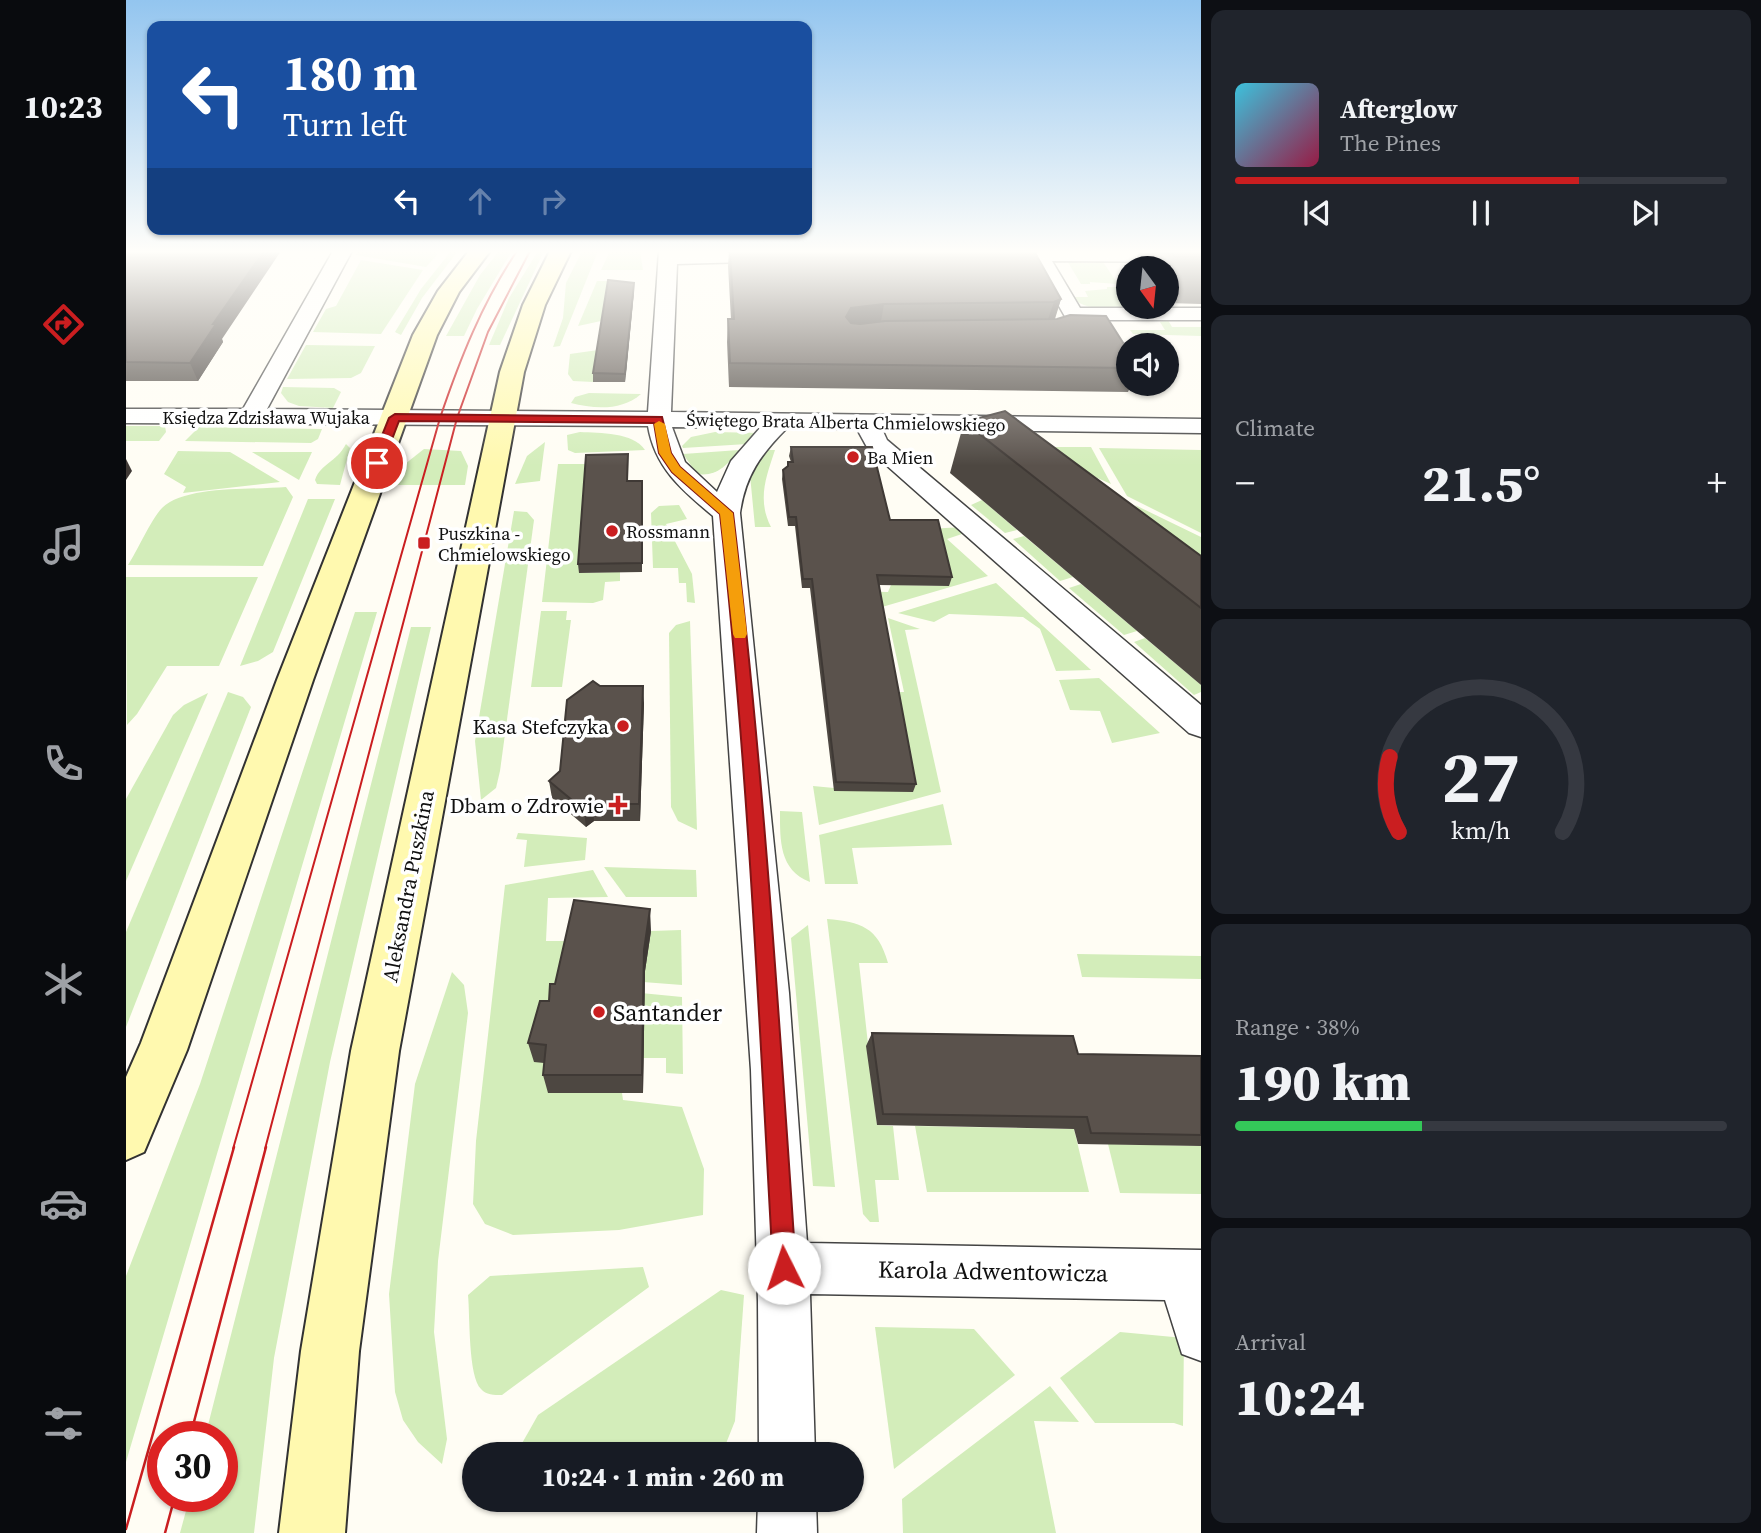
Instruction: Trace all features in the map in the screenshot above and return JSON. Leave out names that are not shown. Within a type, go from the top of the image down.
[{"type":"main road","points":[[126,1134],[163,1051],[295,680],[431,323]]},
{"type":"main road","name":"Aleksandra Puszkina","points":[[312,1533],[330,1351],[375,1051],[503,418],[519,346],[528,323]]},
{"type":"street","points":[[251,417],[304,323]]},
{"type":"street","points":[[664,323],[659,420],[665,453],[676,470],[726,513]]},
{"type":"street","points":[[1021,334],[1049,334],[1079,323]]},
{"type":"street","name":"Księdza Zdzisława Wujaka","points":[[126,416],[449,418]]},
{"type":"street","name":"Świętego Brata Alberta Chmielowskiego","points":[[449,418],[1201,426]]},
{"type":"street","points":[[781,421],[740,464],[729,494],[726,513],[738,613],[762,902],[784,1268],[787,1442]]},
{"type":"street","points":[[866,422],[877,444],[1201,724]]},
{"type":"street","name":"Karola Adwentowicza","points":[[784,1268],[1193,1275]]},
{"type":"street","points":[[1193,1275],[1201,1335]]},
{"type":"street","points":[[787,1512],[787,1533]]},
{"type":"green space","points":[[318,323],[389,323],[381,334],[313,332]]},
{"type":"green space","points":[[401,323],[408,323],[401,335],[395,332]]},
{"type":"green space","points":[[454,323],[470,323],[464,336],[446,336]]},
{"type":"green space","points":[[499,323],[511,323],[500,345],[489,345]]},
{"type":"green space","points":[[561,323],[569,323],[560,346],[553,347]]},
{"type":"green space","points":[[1160,323],[1169,323],[1172,327],[1201,327],[1201,336],[1132,333],[1130,330],[1165,330]]},
{"type":"green space","points":[[306,345],[375,346],[361,373],[351,378],[287,379]]},
{"type":"green space","points":[[598,350],[593,382],[573,381],[568,374],[570,354]]},
{"type":"green space","points":[[283,387],[334,388],[341,392],[333,408],[299,406],[288,402],[281,393]]},
{"type":"green space","points":[[589,393],[641,394],[617,406],[589,407],[571,403],[575,397]]},
{"type":"green space","points":[[126,426],[165,426],[166,432],[159,441],[126,441]]},
{"type":"green space","points":[[199,427],[322,429],[318,439],[311,443],[185,441]]},
{"type":"green space","points":[[580,432],[624,437],[640,444],[645,450],[575,453],[568,450],[567,435]]},
{"type":"green space","points":[[715,432],[759,433],[747,444],[682,446],[691,437]]},
{"type":"green space","points":[[545,442],[540,481],[515,484],[527,456]]},
{"type":"green space","points":[[346,444],[350,448],[340,485],[317,484],[315,480],[318,474]]},
{"type":"green space","points":[[1091,447],[1111,484],[1029,448]]},
{"type":"green space","points":[[1099,448],[1201,450],[1201,533],[1127,496]]},
{"type":"green space","points":[[424,449],[461,451],[468,466],[465,485],[396,485],[405,464]]},
{"type":"green space","points":[[739,450],[721,469],[710,474],[697,474],[683,454]]},
{"type":"green space","points":[[762,450],[775,450],[764,489],[764,507],[771,527],[755,527],[750,475]]},
{"type":"green space","points":[[178,451],[230,452],[280,482],[183,493],[186,487],[164,474]]},
{"type":"green space","points":[[252,452],[312,452],[299,480]]},
{"type":"green space","points":[[558,464],[586,464],[579,573],[620,572],[620,581],[605,582],[603,600],[593,603],[542,602]]},
{"type":"green space","points":[[286,487],[293,497],[263,566],[128,565],[162,508],[173,501],[203,492]]},
{"type":"green space","points":[[308,499],[335,499],[273,652],[258,661],[240,666]]},
{"type":"green space","points":[[982,500],[1017,530],[1005,533],[971,505]]},
{"type":"green space","points":[[679,505],[687,519],[666,524],[692,574],[695,603],[687,602],[686,583],[679,583],[678,568],[653,568],[651,513],[659,506]]},
{"type":"green space","points":[[1135,505],[1201,537],[1201,581]]},
{"type":"green space","points":[[514,511],[527,512],[534,520],[500,771],[496,788],[481,800],[475,741]]},
{"type":"green space","points":[[964,527],[968,532],[947,539],[988,576],[882,607],[836,591],[888,592],[891,585],[949,586],[927,529]]},
{"type":"green space","points":[[1024,536],[1073,577],[1060,581],[1013,539]]},
{"type":"green space","points":[[126,577],[258,577],[219,666],[167,666],[137,714],[127,725]]},
{"type":"green space","points":[[996,583],[1091,670],[1056,671],[1040,629],[1023,617],[949,614],[934,622],[898,613]]},
{"type":"green space","points":[[1081,584],[1137,631],[1124,635],[1069,588]]},
{"type":"green space","points":[[541,611],[567,611],[566,620],[571,620],[562,687],[531,687]]},
{"type":"green space","points":[[355,612],[377,612],[126,1462],[126,1276],[200,1084]]},
{"type":"green space","points":[[888,618],[920,629],[905,630],[941,792],[819,825],[813,786],[834,788],[894,692],[904,692]]},
{"type":"green space","points":[[690,621],[697,830],[678,821],[671,807],[669,633],[676,625]]},
{"type":"green space","points":[[411,627],[431,627],[330,1062],[274,1358],[254,1533],[180,1533],[186,1512],[238,1512],[238,1421],[209,1421]]},
{"type":"green space","points":[[1145,638],[1201,685],[1201,692],[1194,695],[1134,642]]},
{"type":"green space","points":[[1099,678],[1160,733],[1112,743],[1100,711],[1070,710],[1059,680]]},
{"type":"green space","points":[[228,692],[243,697],[251,707],[126,1027],[126,932]]},
{"type":"green space","points":[[208,693],[126,881],[126,799],[173,715],[184,705]]},
{"type":"green space","points":[[943,804],[952,845],[852,848],[858,884],[825,884],[819,835]]},
{"type":"green space","points":[[780,811],[802,812],[810,882],[792,870],[783,853]]},
{"type":"green space","points":[[518,833],[587,838],[585,860],[524,867],[527,840],[516,839]]},
{"type":"green space","points":[[604,867],[696,870],[697,897],[626,897]]},
{"type":"green space","points":[[593,870],[608,897],[548,898],[546,941],[573,941],[551,1063],[622,1093],[623,1100],[682,1107],[704,1169],[703,1215],[619,1230],[513,1235],[485,1224],[473,1204],[476,1141],[505,885]]},
{"type":"green space","points":[[827,919],[859,925],[873,934],[879,941],[888,963],[859,963],[877,1125],[893,1126],[899,1180],[875,1180],[879,1222],[870,1222],[863,1214]]},
{"type":"green space","points":[[808,925],[835,1187],[813,1186],[791,938]]},
{"type":"green space","points":[[681,930],[682,985],[643,982],[651,931]]},
{"type":"green space","points":[[1077,954],[1201,956],[1201,979],[1082,977]]},
{"type":"green space","points":[[452,972],[464,985],[468,1013],[438,1261],[434,1332],[447,1439],[442,1464],[418,1442],[403,1420],[395,1392],[389,1294],[415,1084]]},
{"type":"green space","points":[[641,993],[682,997],[683,1074],[666,1073],[666,1058],[643,1058]]},
{"type":"green space","points":[[915,1126],[1074,1129],[1089,1192],[927,1192]]},
{"type":"green space","points":[[1108,1144],[1201,1146],[1201,1194],[1120,1193]]},
{"type":"green space","points":[[643,1267],[649,1287],[502,1395],[488,1394],[481,1389],[472,1359],[468,1295],[490,1276]]},
{"type":"green space","points":[[721,1290],[744,1295],[735,1421],[727,1442],[523,1442],[538,1415]]},
{"type":"green space","points":[[875,1327],[974,1329],[1015,1375],[894,1469]]},
{"type":"green space","points":[[1120,1332],[1184,1338],[1183,1426],[1174,1423],[1095,1423],[1060,1378]]},
{"type":"green space","points":[[1050,1386],[1079,1422],[1034,1421],[1056,1533],[903,1533],[902,1499]]},
{"type":"building","points":[[126,323],[216,324],[190,363],[126,362]]},
{"type":"building","points":[[601,323],[630,323],[625,374],[593,373]]},
{"type":"building","points":[[728,323],[1110,323],[1117,333],[1116,368],[730,363]]},
{"type":"building","points":[[1005,411],[1201,556],[1201,608],[964,422]]},
{"type":"building","points":[[791,447],[872,447],[890,520],[938,520],[952,577],[877,575],[916,784],[836,782],[812,579],[803,579],[796,517],[789,517],[783,470],[788,466],[788,462],[793,462]]},
{"type":"building","name":"Rossmann","points":[[628,454],[627,481],[642,481],[642,563],[578,564],[586,455]]},
{"type":"building","points":[[593,681],[600,686],[643,686],[639,804],[593,804],[584,810],[549,781],[560,771],[567,700]]},
{"type":"building","name":"Santander","points":[[574,900],[650,909],[644,950],[642,1075],[543,1075],[546,1045],[528,1043],[540,1001],[549,1001],[550,984],[555,984]]},
{"type":"building","points":[[872,1033],[1073,1036],[1078,1054],[1201,1056],[1201,1135],[1091,1133],[1087,1117],[883,1114]]},
{"type":"tram line","points":[[233,1149],[440,418],[478,323]]},
{"type":"tram line","points":[[265,1149],[457,418],[493,323]]},
{"type":"tram line","points":[[126,1529],[234,1147]]},
{"type":"tram line","points":[[194,1421],[266,1147]]},
{"type":"tram line","points":[[165,1533],[171,1512]]},
{"type":"slow traffic","points":[[659,424],[665,453],[676,470],[726,513],[740,634]]},
{"type":"place","name":"Ba Mien","points":[[853,457]]},
{"type":"place","name":"Rossmann","points":[[612,531]]},
{"type":"place","name":"Puszkina - Chmielowskiego","points":[[424,543]]},
{"type":"place","name":"Kasa Stefczyka","points":[[623,726]]},
{"type":"place","name":"Dbam o Zdrowie","points":[[618,805]]},
{"type":"place","name":"Santander","points":[[599,1012]]},
{"type":"route","points":[[377,463],[395,418],[659,420],[665,453],[676,470],[726,513],[738,613],[762,902],[784,1268]]}]
